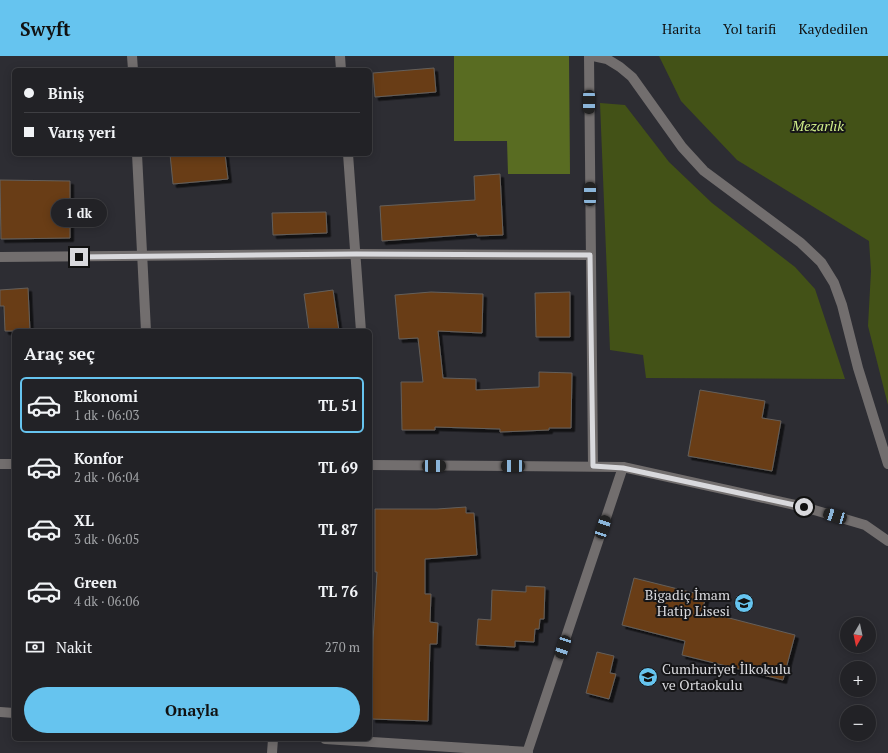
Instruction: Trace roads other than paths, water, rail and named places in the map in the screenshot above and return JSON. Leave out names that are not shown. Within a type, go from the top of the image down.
[{"type":"street","points":[[132,56],[133,68]]},
{"type":"street","points":[[340,56],[341,68]]},
{"type":"street","points":[[589,56],[593,466]]},
{"type":"street","points":[[593,56],[607,59],[632,77],[682,147],[704,171],[801,243],[821,262],[834,283],[842,305],[860,376],[888,464]]},
{"type":"street","points":[[137,156],[146,329]]},
{"type":"street","points":[[348,156],[361,329]]},
{"type":"street","points":[[0,258],[356,254],[590,255]]},
{"type":"street","points":[[0,464],[12,464]]},
{"type":"street","points":[[372,465],[593,466],[623,468],[804,507],[865,525],[888,541]]},
{"type":"street","points":[[354,741],[528,753],[623,468]]},
{"type":"street","points":[[0,712],[12,714]]},
{"type":"street","points":[[272,753],[273,741]]},
{"type":"place","name":"Bigadiç İmam Hatip Lisesi","points":[[744,603]]},
{"type":"place","name":"Cumhuriyet İlkokulu ve Ortaokulu","points":[[648,677]]},
{"type":"park label","name":"Mezarlık","points":[[818,126]]}]
